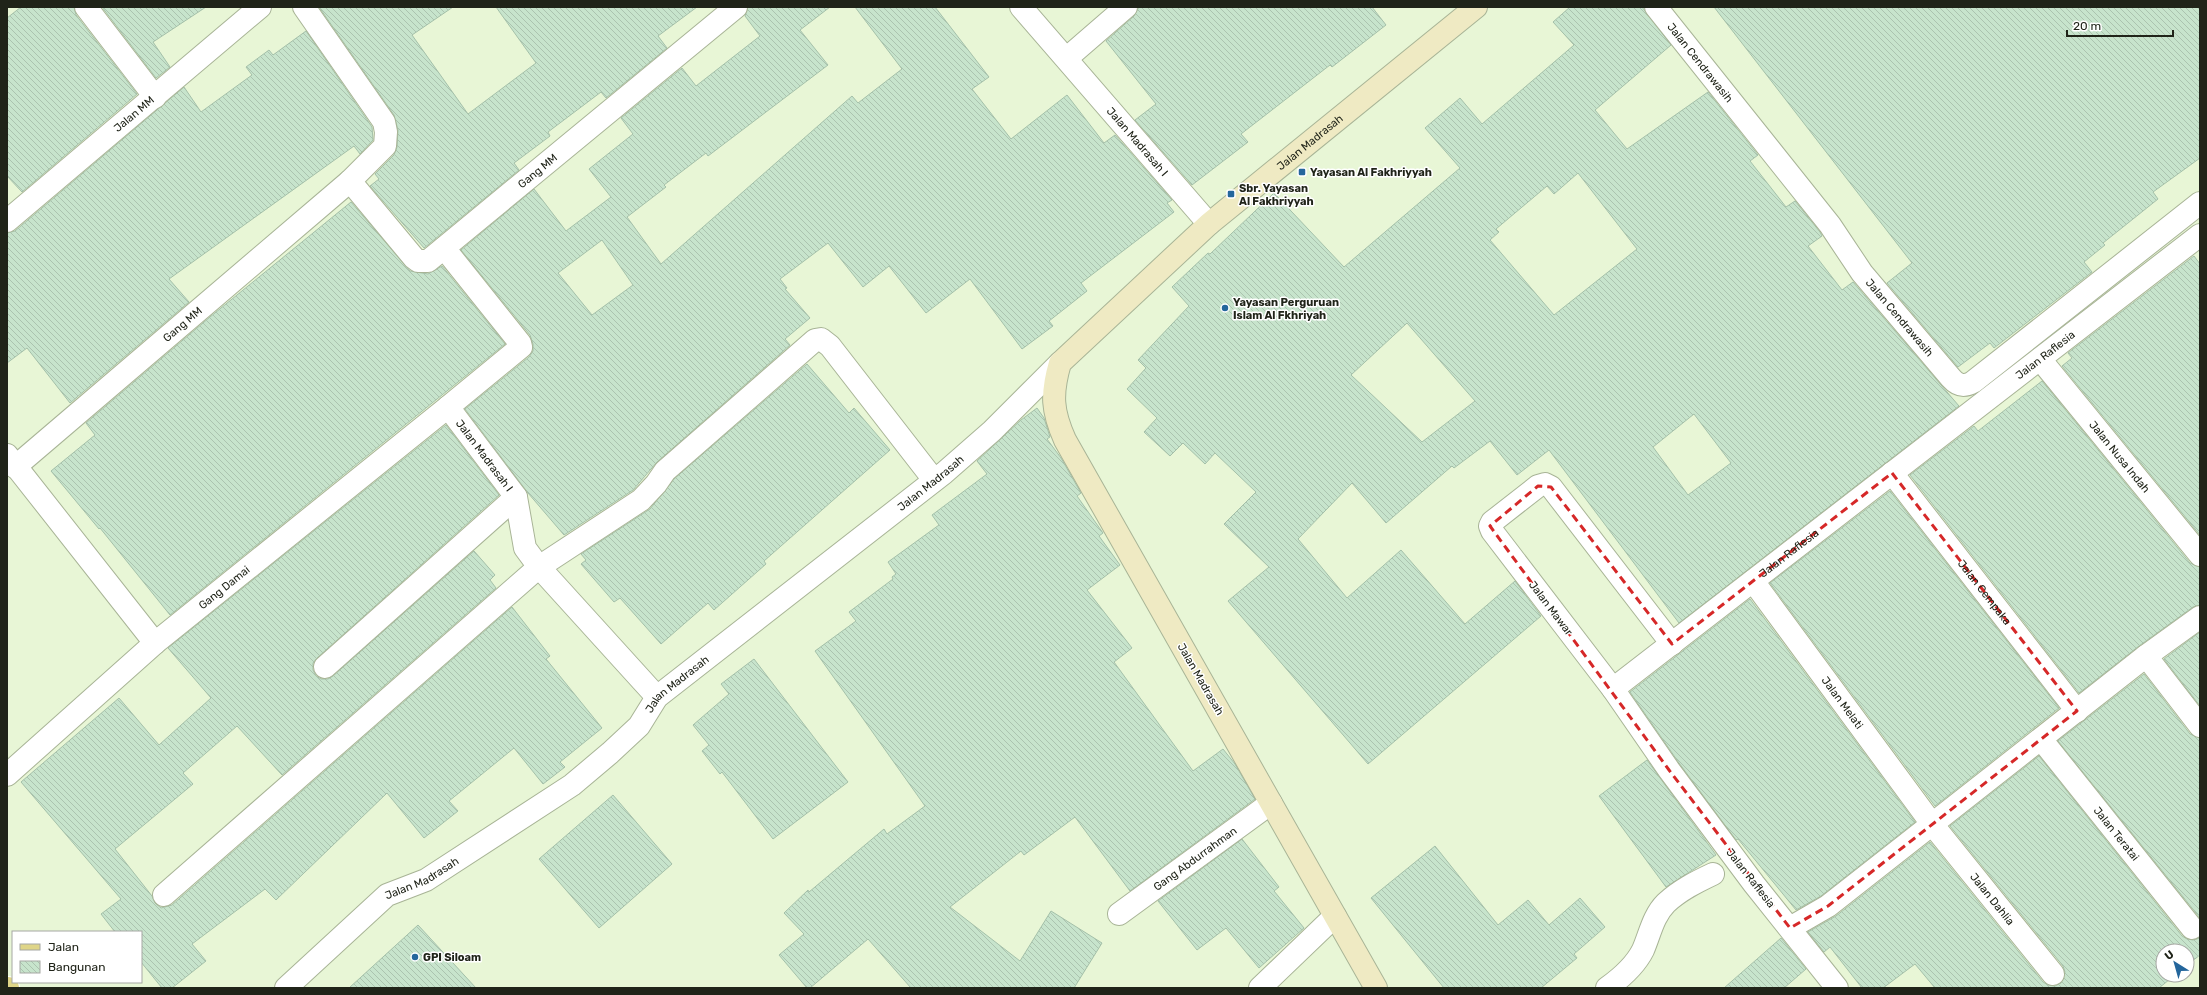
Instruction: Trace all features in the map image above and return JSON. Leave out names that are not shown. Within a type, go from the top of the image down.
[{"type":"street","points":[[86,7],[155,97]]},
{"type":"street","name":"Jalan MM","points":[[7,221],[260,7]]},
{"type":"street","name":"Gang MM","points":[[11,461],[350,181],[385,146],[386,132],[384,122],[304,7]]},
{"type":"street","name":"Gang MM","points":[[350,181],[414,258],[418,262],[428,261],[736,7]]},
{"type":"street","name":"Jalan Madrasah I","points":[[1021,7],[1067,58],[1209,224]]},
{"type":"street","points":[[1067,58],[1126,7]]},
{"type":"street","name":"Jalan Cendrawasih","points":[[1656,7],[1830,225],[1862,273],[1951,378],[1962,386],[1973,382],[2036,334],[2200,203]]},
{"type":"street","name":"Jalan Madrasah","points":[[286,988],[387,895],[426,880],[572,784],[610,753],[639,726],[657,697],[934,480],[992,431],[1060,363],[1209,224],[1470,9]]},
{"type":"street","name":"Jalan Raflesia","points":[[1837,988],[1754,884],[1679,783],[1613,689],[2040,359],[2196,245]]},
{"type":"street","points":[[444,248],[520,343],[521,347],[448,407]]},
{"type":"street","points":[[164,895],[539,567],[641,500],[656,484],[664,471],[815,340],[822,339],[830,346],[934,480]]},
{"type":"street","name":"Jalan Nusa Indah","points":[[2040,359],[2200,555]]},
{"type":"street","name":"Jalan Madrasah","points":[[1060,363],[1055,380],[1053,400],[1056,418],[1065,440],[1376,988]]},
{"type":"street","name":"Jalan Madrasah I","points":[[448,407],[516,497],[525,548],[539,567],[657,697]]},
{"type":"street","name":"Gang Damai","points":[[7,775],[155,643],[448,407]]},
{"type":"street","points":[[11,461],[155,643]]},
{"type":"street","name":"Jalan Cempaka","points":[[1892,473],[2077,711]]},
{"type":"street","name":"Jalan Mawar","points":[[1613,689],[1492,531],[1490,526],[1538,486],[1545,484],[1551,486],[1672,644]]},
{"type":"street","points":[[324,667],[516,497]]},
{"type":"street","name":"Jalan Melati","points":[[1753,581],[1932,824]]},
{"type":"street","points":[[1790,928],[1828,906],[2146,656],[2200,617]]},
{"type":"street","points":[[2146,656],[2200,726]]},
{"type":"street","name":"Jalan Teratai","points":[[2041,739],[2192,928]]},
{"type":"street","name":"Gang Abdurrahman","points":[[1119,914],[1271,803]]},
{"type":"street","name":"Jalan Dahlia","points":[[1932,824],[2053,974]]},
{"type":"street","points":[[1607,988],[1630,968],[1642,951],[1654,921],[1665,904],[1685,888],[1713,874]]},
{"type":"street","points":[[1260,988],[1335,916]]},
{"type":"highlighted area","points":[[1892,473],[2077,711],[1828,906],[1790,928],[1669,770],[1490,526],[1538,486],[1551,487],[1672,644]]},
{"type":"building","points":[[21,7],[74,7],[76,15],[137,94],[22,192],[7,176],[7,18]]},
{"type":"building","points":[[102,7],[206,7],[153,42],[170,67],[156,78]]},
{"type":"building","points":[[319,7],[453,7],[412,35],[468,114],[536,63],[496,7],[697,7],[658,36],[667,48],[606,98],[601,92],[548,132],[550,136],[514,163],[519,170],[424,248],[370,186],[379,179],[375,174],[394,155],[397,147],[398,130],[394,115]]},
{"type":"building","points":[[748,7],[830,7],[800,30],[828,65],[708,156],[706,153],[664,185],[666,187],[627,217],[661,264],[852,96],[858,103],[902,69],[855,7],[935,7],[989,77],[972,89],[1011,139],[1067,95],[1104,143],[1115,135],[1172,200],[1167,203],[1174,212],[1081,283],[1087,291],[1049,321],[1053,326],[1022,349],[970,279],[926,313],[889,266],[863,287],[828,243],[780,279],[787,288],[785,289],[810,318],[785,339],[790,345],[657,462],[633,490],[564,535],[528,493],[465,409],[529,357],[533,351],[533,344],[530,335],[461,250],[534,189],[566,231],[611,197],[589,169],[633,134],[621,118],[682,68],[696,86],[760,36],[745,16]],"holes":[[[602,240],[633,285],[592,315],[558,273]]]},
{"type":"building","points":[[1139,7],[1372,7],[1386,25],[1332,67],[1330,65],[1241,134],[1248,142],[1192,185],[1135,120],[1156,104],[1106,41],[1134,16]]},
{"type":"building","points":[[1570,7],[1642,7],[1671,45],[1595,110],[1627,149],[1708,92],[1758,155],[1750,161],[1786,207],[1795,201],[1820,232],[1822,236],[1808,246],[1842,290],[1853,282],[1959,406],[1679,623],[1549,450],[1517,475],[1490,441],[1454,468],[1452,466],[1386,523],[1352,483],[1298,539],[1347,598],[1401,550],[1465,624],[1515,581],[1541,616],[1368,764],[1228,601],[1269,567],[1224,524],[1256,492],[1215,453],[1205,464],[1183,443],[1170,456],[1144,432],[1157,418],[1127,389],[1146,368],[1138,360],[1189,306],[1172,287],[1208,253],[1210,254],[1274,193],[1344,267],[1460,168],[1425,128],[1460,98],[1482,124],[1574,45],[1553,22]],"holes":[[[1578,173],[1637,249],[1554,315],[1490,240],[1499,232],[1496,229],[1547,186],[1554,194]],[[1407,323],[1475,401],[1422,442],[1351,375]],[[1694,414],[1731,463],[1688,495],[1653,447]]]},
{"type":"building","points":[[1714,7],[2200,7],[2200,158],[2153,192],[2158,199],[2103,243],[2105,245],[2084,262],[2092,272],[1994,348],[1990,343],[1958,367],[1887,283],[1912,263]]},
{"type":"building","points":[[306,31],[372,127],[373,140],[360,154],[354,146],[169,279],[189,302],[70,403],[27,348],[7,363],[7,233],[15,231],[184,87],[201,112],[252,75],[246,67],[269,50],[273,55]]},
{"type":"building","points":[[351,202],[410,271],[428,274],[442,266],[505,344],[170,615],[100,528],[99,529],[51,471],[95,435],[86,423],[210,317]]},
{"type":"building","points":[[2194,256],[2200,264],[2200,535],[2062,366],[2072,358],[2068,353]]},
{"type":"building","points":[[807,364],[849,413],[854,408],[890,450],[764,561],[766,564],[714,610],[708,603],[661,644],[620,598],[614,602],[581,564],[586,560],[581,554],[650,509],[674,479]]},
{"type":"building","points":[[2042,381],[2190,563],[2200,567],[2200,605],[2193,607],[2139,646],[2079,693],[1910,475],[1974,426],[1978,431]]},
{"type":"building","points":[[1037,408],[1044,418],[1050,437],[1047,439],[1061,458],[1081,493],[1077,496],[1103,533],[1099,536],[1120,565],[1087,590],[1132,648],[1114,662],[1193,771],[1223,749],[1235,764],[1255,799],[1130,891],[1075,817],[1024,855],[1021,851],[950,907],[1020,961],[1051,911],[1102,943],[1074,988],[911,988],[868,939],[810,988],[807,988],[779,955],[804,934],[784,913],[808,890],[809,892],[884,829],[887,834],[925,806],[815,651],[856,621],[849,612],[893,579],[892,577],[896,574],[888,562],[939,525],[932,515],[987,474],[977,461],[1021,420]]},
{"type":"building","points":[[446,425],[499,495],[317,658],[313,663],[313,670],[316,676],[321,679],[328,679],[333,676],[474,551],[495,575],[490,580],[496,588],[282,775],[237,726],[183,773],[193,784],[115,849],[152,896],[155,903],[161,908],[172,905],[512,607],[550,656],[546,659],[602,728],[560,762],[565,767],[543,784],[514,748],[449,801],[458,811],[424,838],[387,793],[276,900],[265,889],[192,944],[206,961],[172,988],[162,988],[142,963],[142,931],[114,931],[101,914],[121,899],[21,782],[119,698],[159,745],[211,698],[168,648]]},
{"type":"building","points":[[1890,491],[2059,708],[1935,806],[1770,583]]},
{"type":"building","points":[[1750,599],[1915,822],[1821,896],[1796,910],[1738,839],[1736,840],[1679,763],[1630,692]]},
{"type":"building","points":[[2200,632],[2200,706],[2164,659]]},
{"type":"building","points":[[754,659],[848,782],[773,839],[722,772],[720,774],[702,751],[709,745],[693,725],[729,694],[721,684]]},
{"type":"building","points":[[2144,674],[2190,734],[2200,738],[2200,918],[2058,741]]},
{"type":"building","points":[[2039,756],[2182,936],[2193,940],[2200,938],[2200,955],[2195,959],[2195,943],[2155,943],[2155,983],[2165,983],[2159,988],[1935,988],[1915,964],[1883,988],[1862,988],[1830,947],[1824,952],[1808,932],[1836,916],[1930,842],[2043,982],[2048,985],[2055,986],[2061,983],[2065,972],[2063,966],[1950,826]]},
{"type":"building","points":[[1647,760],[1716,855],[1666,887],[1599,796]]},
{"type":"building","points":[[613,795],[672,864],[599,928],[539,859]]},
{"type":"building","points":[[1242,839],[1279,887],[1274,891],[1304,928],[1259,968],[1226,928],[1197,950],[1158,901]]},
{"type":"building","points":[[1435,846],[1498,925],[1528,900],[1549,925],[1580,898],[1605,927],[1574,954],[1577,958],[1541,988],[1444,988],[1371,898]]},
{"type":"building","name":"GPI Siloam","points":[[418,925],[476,988],[349,988]]},
{"type":"building","points":[[1781,938],[1806,969],[1784,988],[1724,988]]},
{"type":"place","name":"Yayasan Al Fakhriyyah","points":[[1302,172]]},
{"type":"place","name":"Sbr. Yayasan Al Fakhriyyah","points":[[1231,194]]},
{"type":"place","name":"Yayasan Perguruan Islam Al Fkhriyah","points":[[1225,308]]},
{"type":"place","name":"GPI Siloam","points":[[415,957]]}]
